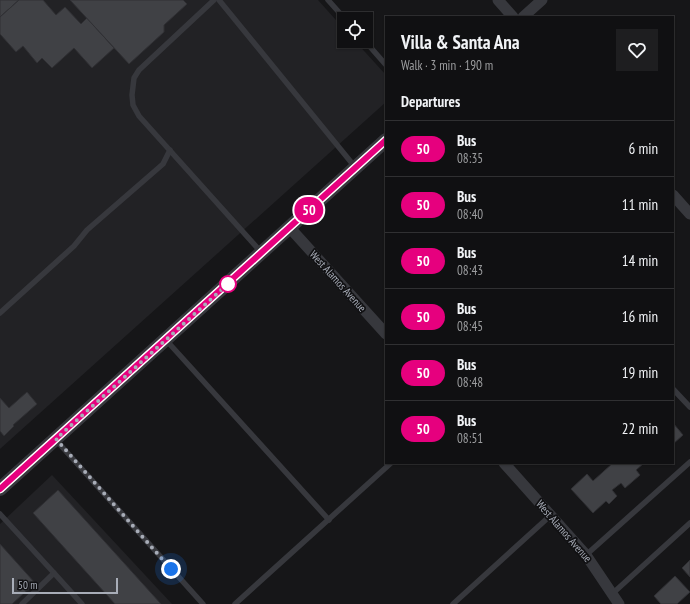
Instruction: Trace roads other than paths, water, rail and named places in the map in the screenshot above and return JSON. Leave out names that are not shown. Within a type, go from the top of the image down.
[{"type":"street","points":[[498,0],[512,16]]},
{"type":"street","points":[[525,16],[542,0]]},
{"type":"street","points":[[0,489],[385,141]]},
{"type":"street","points":[[674,196],[690,214]]},
{"type":"street","name":"West Alamos Avenue","points":[[290,228],[385,333]]},
{"type":"street","name":"West Alamos Avenue","points":[[505,464],[586,555],[619,604]]},
{"type":"lane","points":[[214,0],[139,70],[134,78],[132,86],[133,105],[139,116],[262,253]]},
{"type":"lane","points":[[219,0],[355,167]]},
{"type":"lane","points":[[328,0],[339,12]]},
{"type":"lane","points":[[371,48],[385,64]]},
{"type":"lane","points":[[0,313],[74,246],[87,230],[163,164],[170,150]]},
{"type":"lane","points":[[166,340],[329,520]]},
{"type":"lane","points":[[674,390],[690,407]]},
{"type":"lane","points":[[56,439],[203,604]]},
{"type":"lane","points":[[586,555],[690,462]]},
{"type":"lane","points":[[235,604],[391,464]]},
{"type":"lane","points":[[0,514],[82,604]]},
{"type":"lane","points":[[454,604],[551,515]]},
{"type":"lane","points":[[612,594],[690,523]]},
{"type":"lane","points":[[22,604],[54,573]]}]
